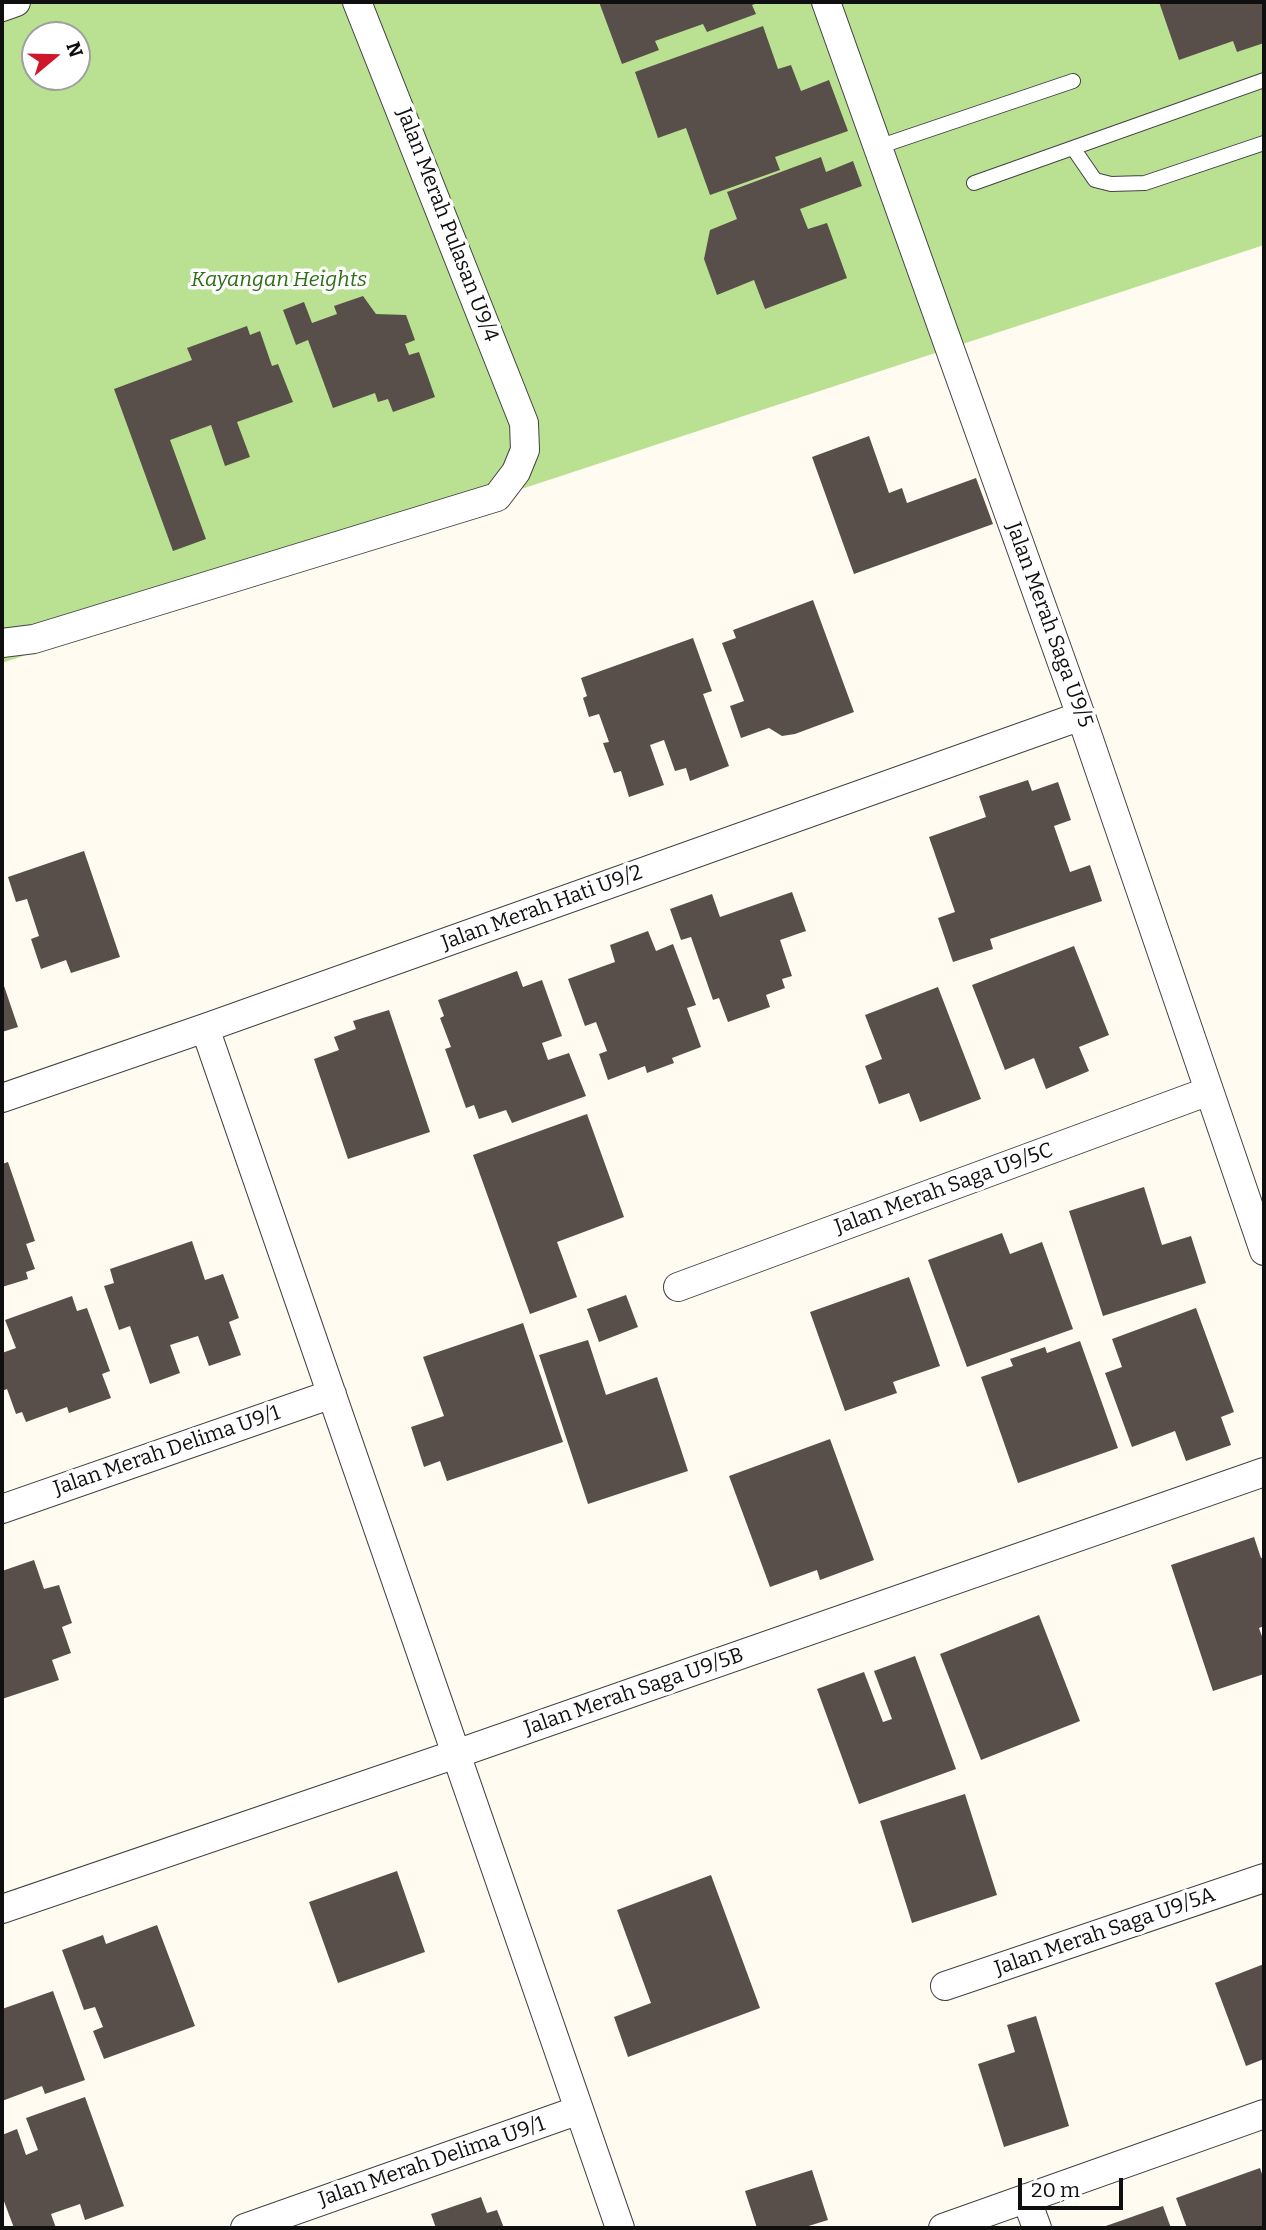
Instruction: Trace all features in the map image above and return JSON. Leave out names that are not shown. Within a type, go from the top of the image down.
[{"type":"street","points":[[2,7],[16,2]]},
{"type":"street","name":"Jalan Merah Pulasan U9/4","points":[[2,643],[34,639],[497,497],[516,472],[525,450],[524,423],[357,2]]},
{"type":"street","name":"Jalan Merah Saga U9/5","points":[[826,2],[1081,716],[1264,1251]]},
{"type":"street","name":"Jalan Merah Hati U9/2","points":[[2,1098],[1081,716]]},
{"type":"street","points":[[205,1028],[620,2228]]},
{"type":"street","name":"Jalan Merah Saga U9/5C","points":[[678,1287],[1209,1091]]},
{"type":"street","name":"Jalan Merah Delima U9/1","points":[[2,1509],[332,1394]]},
{"type":"street","name":"Jalan Merah Saga U9/5B","points":[[2,1909],[1264,1472]]},
{"type":"street","name":"Jalan Merah Saga U9/5A","points":[[945,1986],[1264,1878]]},
{"type":"street","name":"Jalan Merah Delima U9/1","points":[[245,2228],[579,2110]]},
{"type":"street","points":[[943,2228],[1264,2114]]},
{"type":"street","points":[[1026,2199],[1037,2228]]},
{"type":"lane","points":[[974,183],[1264,80]]},
{"type":"lane","points":[[878,147],[1073,81]]},
{"type":"lane","points":[[1073,148],[1095,180],[1111,184],[1133,184],[1145,183],[1264,143]]},
{"type":"green space","name":"Kayangan Heights","points":[[2,2],[1264,2],[1264,245],[2,663]]},
{"type":"building","points":[[599,2],[760,2],[752,5],[756,14],[707,32],[703,24],[655,41],[659,50],[622,64]]},
{"type":"building","points":[[1159,2],[1264,2],[1264,43],[1237,52],[1233,41],[1179,60]]},
{"type":"building","points":[[763,26],[778,69],[791,65],[801,91],[829,80],[848,131],[775,157],[780,170],[710,195],[686,128],[658,138],[635,72]]},
{"type":"building","points":[[821,157],[826,172],[853,161],[862,186],[800,209],[808,229],[827,223],[847,278],[765,309],[754,280],[717,295],[704,259],[710,230],[737,219],[727,192]]},
{"type":"building","points":[[363,296],[376,314],[406,315],[415,340],[405,344],[409,355],[419,352],[435,397],[393,412],[388,399],[378,402],[375,393],[333,408],[308,340],[296,345],[283,310],[304,302],[312,323],[337,314],[334,306]]},
{"type":"building","points":[[247,326],[250,335],[260,331],[272,366],[278,364],[293,402],[237,422],[250,457],[225,466],[211,425],[170,440],[206,539],[173,551],[114,389],[192,360],[187,348]]},
{"type":"building","points":[[869,436],[889,493],[902,488],[907,503],[976,478],[993,524],[854,574],[812,457]]},
{"type":"building","points":[[813,600],[854,712],[795,734],[782,736],[769,728],[741,738],[730,706],[744,701],[722,643],[736,638],[733,630]]},
{"type":"building","points":[[693,638],[712,691],[703,694],[729,766],[690,781],[686,768],[675,771],[664,740],[650,745],[664,785],[629,797],[621,771],[614,773],[603,743],[609,742],[599,714],[589,717],[583,698],[587,696],[581,678]]},
{"type":"building","points":[[1028,780],[1032,791],[1058,782],[1071,820],[1054,826],[1070,872],[1090,865],[1102,901],[990,939],[993,949],[953,962],[938,918],[955,912],[929,837],[986,817],[979,796]]},
{"type":"building","points":[[84,851],[120,957],[71,973],[66,960],[41,969],[31,939],[39,936],[27,899],[16,902],[8,877]]},
{"type":"building","points":[[792,892],[806,931],[780,940],[792,976],[782,979],[785,988],[766,995],[770,1007],[728,1022],[719,998],[713,1000],[691,937],[681,940],[670,909],[712,894],[720,917]]},
{"type":"building","points":[[648,931],[656,951],[673,944],[696,1005],[687,1008],[701,1047],[672,1058],[674,1063],[647,1073],[645,1066],[608,1080],[599,1054],[607,1051],[596,1022],[585,1026],[568,979],[615,962],[610,945]]},
{"type":"building","points":[[1074,946],[1109,1035],[1079,1047],[1089,1071],[1046,1089],[1034,1058],[1005,1070],[972,985]]},
{"type":"building","points":[[517,971],[523,987],[542,980],[562,1036],[542,1043],[548,1060],[569,1053],[586,1096],[512,1123],[506,1110],[479,1119],[474,1105],[466,1108],[445,1049],[451,1047],[440,1018],[444,1016],[438,1000]]},
{"type":"building","points":[[2,980],[18,1027],[2,1032]]},
{"type":"building","points":[[938,987],[981,1099],[920,1122],[909,1093],[879,1104],[865,1066],[882,1059],[865,1015]]},
{"type":"building","points":[[389,1010],[430,1132],[348,1159],[314,1059],[339,1050],[334,1037],[356,1029],[353,1021]]},
{"type":"building","points":[[587,1114],[624,1217],[557,1242],[577,1297],[530,1314],[473,1155]]},
{"type":"building","points":[[8,1162],[35,1241],[26,1244],[35,1269],[26,1272],[28,1279],[2,1287],[2,1164]]},
{"type":"building","points":[[1144,1187],[1162,1245],[1191,1236],[1206,1283],[1103,1316],[1069,1211]]},
{"type":"building","points":[[1002,1233],[1010,1254],[1042,1242],[1073,1329],[967,1367],[928,1260]]},
{"type":"building","points":[[192,1241],[205,1280],[223,1274],[239,1318],[229,1322],[241,1355],[209,1366],[198,1336],[170,1345],[180,1373],[150,1384],[130,1326],[119,1330],[104,1286],[114,1283],[110,1269]]},
{"type":"building","points":[[909,1277],[940,1366],[893,1382],[897,1393],[845,1411],[810,1312]]},
{"type":"building","points":[[626,1295],[638,1327],[599,1342],[587,1309]]},
{"type":"building","points":[[72,1296],[77,1311],[87,1308],[110,1371],[102,1374],[111,1398],[69,1413],[67,1407],[26,1422],[22,1412],[16,1414],[7,1389],[2,1391],[2,1353],[16,1348],[5,1320]]},
{"type":"building","points":[[1196,1308],[1234,1412],[1221,1417],[1231,1445],[1186,1461],[1175,1431],[1132,1447],[1105,1373],[1122,1367],[1112,1339]]},
{"type":"building","points":[[523,1323],[563,1442],[447,1481],[440,1461],[424,1467],[411,1427],[444,1416],[423,1357]]},
{"type":"building","points":[[588,1340],[606,1395],[657,1377],[688,1471],[588,1504],[539,1355]]},
{"type":"building","points":[[1080,1341],[1118,1448],[1018,1483],[981,1377],[1013,1366],[1010,1359],[1045,1347],[1047,1353]]},
{"type":"building","points":[[830,1439],[874,1560],[820,1580],[817,1570],[770,1587],[729,1476]]},
{"type":"building","points":[[1254,1537],[1261,1558],[1264,1557],[1264,1626],[1259,1628],[1264,1642],[1264,1674],[1213,1691],[1171,1565]]},
{"type":"building","points":[[34,1560],[44,1589],[59,1585],[72,1623],[62,1627],[71,1653],[52,1660],[59,1680],[2,1699],[2,1571]]},
{"type":"building","points":[[1039,1615],[1080,1721],[981,1760],[940,1654]]},
{"type":"building","points":[[915,1656],[956,1769],[859,1804],[817,1689],[864,1672],[883,1722],[892,1719],[874,1671]]},
{"type":"building","points":[[965,1794],[997,1895],[912,1923],[880,1821]]},
{"type":"building","points":[[397,1871],[425,1952],[338,1983],[309,1902]]},
{"type":"building","points":[[711,1875],[760,2008],[628,2057],[614,2017],[651,2003],[617,1910]]},
{"type":"building","points":[[157,1925],[195,2026],[104,2059],[93,2031],[103,2027],[95,2007],[84,2010],[62,1950],[103,1935],[106,1944]]},
{"type":"building","points":[[1264,1964],[1264,2059],[1246,2066],[1215,1983]]},
{"type":"building","points":[[53,1991],[85,2080],[45,2094],[42,2086],[2,2101],[2,2009]]},
{"type":"building","points":[[1036,2016],[1069,2126],[1004,2147],[978,2064],[1015,2052],[1007,2025]]},
{"type":"building","points":[[85,2097],[124,2206],[85,2220],[80,2204],[51,2214],[56,2228],[14,2228],[2,2196],[2,2135],[17,2129],[26,2155],[38,2150],[26,2118]]},
{"type":"building","points":[[1260,2168],[1264,2180],[1264,2228],[1187,2228],[1176,2198]]},
{"type":"building","points":[[812,2170],[828,2220],[802,2228],[757,2228],[745,2191]]},
{"type":"building","points":[[481,2197],[487,2213],[497,2210],[504,2228],[436,2228],[431,2214]]},
{"type":"building","points":[[1163,2206],[1171,2228],[1100,2228]]}]
